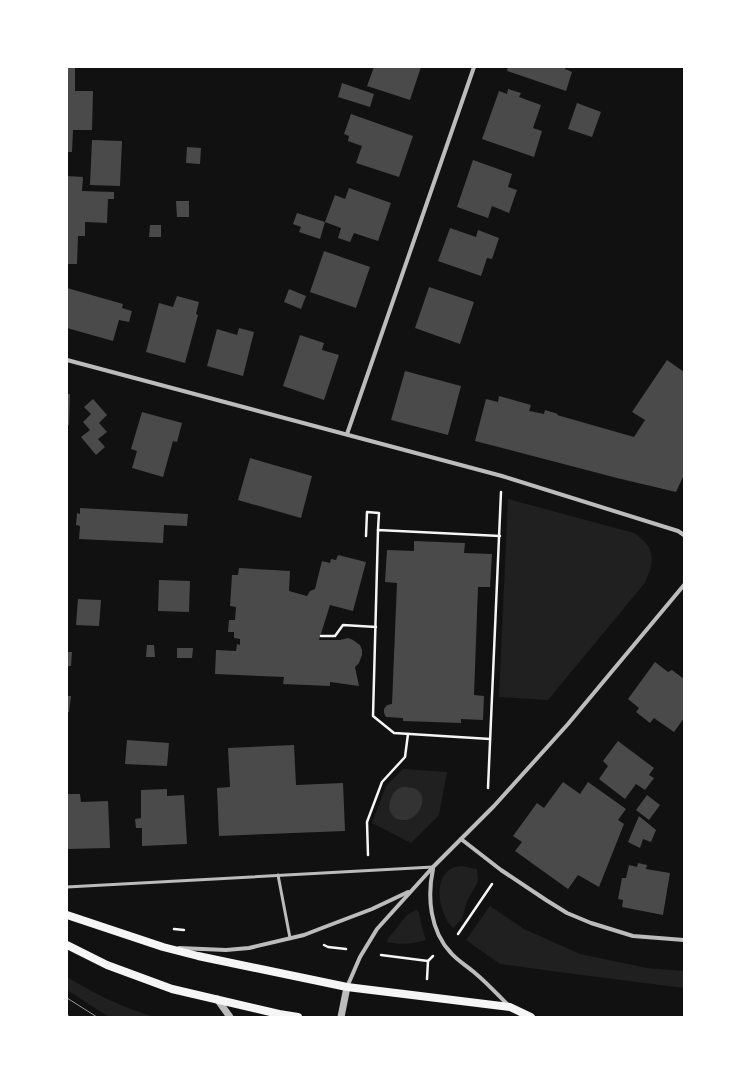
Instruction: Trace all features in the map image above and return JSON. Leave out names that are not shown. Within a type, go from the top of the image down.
[{"type":"main road","points":[[67,915],[163,947],[198,956],[347,987],[510,1007],[531,1017]]},
{"type":"main road","points":[[67,945],[107,965],[172,989],[298,1017]]},
{"type":"street","points":[[347,434],[474,67]]},
{"type":"street","points":[[67,360],[502,476],[678,531],[684,535]]},
{"type":"street","points":[[341,1017],[347,987],[360,957],[377,929],[410,891],[494,806],[568,724],[684,585]]},
{"type":"street","points":[[461,839],[501,870],[567,913],[633,936],[684,940]]},
{"type":"street","points":[[433,867],[430,890],[430,906],[435,926],[444,945],[451,954],[476,974],[510,1007]]},
{"type":"street","points":[[163,947],[226,950],[249,948],[322,928],[372,909],[410,891]]},
{"type":"street","points":[[217,999],[230,1017]]},
{"type":"lane","points":[[67,886],[433,867]]},
{"type":"lane","points":[[278,875],[290,938]]},
{"type":"path","points":[[494,806],[487,787],[502,476]]},
{"type":"path","points":[[366,536],[368,512],[379,513],[373,716],[394,733],[490,739]]},
{"type":"path","points":[[378,530],[500,536]]},
{"type":"path","points":[[320,636],[335,636],[343,625],[376,627]]},
{"type":"path","points":[[369,870],[367,822],[382,782],[405,757],[408,734]]},
{"type":"path","points":[[458,934],[501,870]]},
{"type":"path","points":[[427,973],[428,961],[436,953]]},
{"type":"shaded area","points":[[508,499],[634,533],[647,544],[652,556],[650,570],[644,584],[548,700],[499,697]]},
{"type":"shaded area","points":[[403,769],[447,772],[439,815],[411,843],[372,823],[386,786]],"holes":[[[407,787],[416,789],[420,794],[405,821],[397,819],[390,810]]]},
{"type":"shaded area","points":[[402,787],[416,789],[420,793],[422,804],[417,814],[412,818],[401,820],[395,818],[391,813],[389,806],[395,791]]},
{"type":"shaded area","points":[[461,866],[477,869],[478,882],[467,901],[462,919],[453,928],[447,921],[440,901],[440,888],[443,877],[448,871]]},
{"type":"shaded area","points":[[490,906],[524,929],[580,954],[647,968],[684,971],[684,988],[500,964],[466,940]]},
{"type":"shaded area","points":[[416,910],[419,912],[426,940],[407,944],[387,942],[407,915]]},
{"type":"shaded area","points":[[67,977],[109,1000],[154,1017],[109,1017],[67,990]]},
{"type":"building","points":[[67,67],[75,67],[75,91],[93,91],[92,130],[73,130],[72,152],[67,152]]},
{"type":"building","points":[[374,67],[421,67],[410,100],[367,86]]},
{"type":"building","points":[[508,67],[565,67],[565,69],[572,72],[566,91],[507,71]]},
{"type":"building","points":[[342,83],[374,94],[370,107],[338,97]]},
{"type":"building","points":[[508,89],[521,93],[519,97],[541,105],[533,128],[542,131],[534,157],[482,139],[499,91],[507,94]]},
{"type":"building","points":[[577,103],[601,112],[592,137],[568,129]]},
{"type":"building","points":[[351,114],[413,136],[399,177],[356,163],[362,146],[348,141],[349,136],[344,134]]},
{"type":"building","points":[[92,140],[122,141],[120,186],[90,185]]},
{"type":"building","points":[[187,147],[201,148],[200,164],[186,163]]},
{"type":"building","points":[[473,160],[512,174],[508,187],[517,190],[509,213],[492,206],[488,218],[457,207]]},
{"type":"building","points":[[67,176],[83,177],[82,191],[114,192],[114,199],[108,199],[107,223],[85,222],[85,236],[78,236],[77,264],[67,264]]},
{"type":"building","points":[[349,188],[391,203],[378,241],[354,233],[350,242],[338,238],[341,228],[325,222],[335,195],[345,199]]},
{"type":"building","points":[[176,201],[189,201],[189,217],[177,217]]},
{"type":"building","points":[[297,213],[325,222],[320,239],[299,232],[301,227],[293,224]]},
{"type":"building","points":[[150,225],[161,225],[161,237],[149,237]]},
{"type":"building","points":[[450,228],[476,237],[478,230],[499,238],[492,259],[487,258],[481,276],[438,261]]},
{"type":"building","points":[[324,251],[370,267],[356,308],[310,292]]},
{"type":"building","points":[[429,287],[474,302],[460,344],[415,328]]},
{"type":"building","points":[[67,288],[123,304],[122,308],[132,311],[129,322],[119,320],[113,341],[67,328]]},
{"type":"building","points":[[289,289],[306,296],[301,309],[284,302]]},
{"type":"building","points":[[177,296],[199,302],[196,314],[198,315],[185,363],[146,352],[159,303],[173,307]]},
{"type":"building","points":[[239,328],[254,332],[243,376],[207,366],[217,329],[237,335]]},
{"type":"building","points":[[300,335],[324,343],[322,350],[339,355],[324,400],[283,386]]},
{"type":"building","points":[[667,360],[684,372],[684,477],[676,492],[475,441],[486,399],[498,402],[499,396],[531,405],[529,411],[544,414],[545,410],[558,414],[557,415],[634,437],[645,420],[632,412]]},
{"type":"building","points":[[405,371],[461,386],[448,435],[391,420]]},
{"type":"building","points":[[67,394],[70,394],[69,425],[67,425]]},
{"type":"building","points":[[93,399],[107,415],[99,423],[107,432],[98,439],[105,447],[96,455],[81,437],[90,430],[83,422],[91,414],[84,407]]},
{"type":"building","points":[[142,412],[182,423],[177,442],[173,441],[163,477],[132,468],[137,451],[131,449]]},
{"type":"building","points":[[250,458],[312,476],[301,518],[238,500]]},
{"type":"building","points":[[80,508],[188,514],[187,526],[164,525],[163,543],[79,539],[80,526],[76,525],[77,513],[80,514]]},
{"type":"building","points":[[414,541],[465,543],[464,553],[492,554],[490,587],[478,587],[474,695],[484,696],[483,720],[461,719],[461,723],[403,721],[403,718],[386,717],[384,713],[384,709],[387,705],[392,704],[397,583],[385,582],[387,550],[414,551]]},
{"type":"building","points":[[338,555],[366,562],[353,611],[330,605],[319,640],[340,640],[348,638],[360,645],[362,655],[359,663],[355,667],[359,686],[330,682],[330,686],[283,684],[284,677],[215,674],[216,650],[236,651],[237,644],[240,645],[240,639],[234,638],[234,632],[228,632],[229,620],[235,620],[236,607],[230,606],[232,575],[238,575],[239,568],[290,571],[289,591],[307,596],[310,591],[315,589],[322,561],[330,563],[331,559],[336,560]]},
{"type":"building","points":[[159,580],[190,581],[189,612],[158,611]]},
{"type":"building","points":[[78,599],[101,600],[99,626],[76,625]]},
{"type":"building","points":[[147,645],[154,645],[155,657],[146,657]]},
{"type":"building","points":[[177,648],[193,648],[192,658],[177,658]]},
{"type":"building","points":[[67,652],[72,652],[71,666],[67,666]]},
{"type":"building","points":[[655,662],[668,672],[672,670],[684,679],[684,718],[674,732],[654,718],[650,723],[636,712],[639,708],[628,699]]},
{"type":"building","points":[[67,696],[71,696],[69,712],[67,712]]},
{"type":"building","points":[[127,740],[169,743],[167,766],[125,764]]},
{"type":"building","points":[[618,741],[654,768],[649,775],[654,778],[645,790],[636,784],[625,799],[599,779],[608,766],[603,761]]},
{"type":"building","points":[[294,745],[296,785],[343,783],[345,831],[219,836],[217,788],[230,787],[228,748]]},
{"type":"building","points":[[563,782],[580,794],[588,782],[626,809],[618,820],[624,824],[599,887],[578,875],[568,889],[515,851],[522,842],[513,836],[537,803],[544,808]]},
{"type":"building","points":[[167,789],[167,796],[184,795],[187,844],[142,846],[142,828],[136,828],[135,819],[141,818],[141,790]]},
{"type":"building","points":[[67,794],[80,794],[81,802],[108,801],[110,848],[67,849]]},
{"type":"building","points":[[647,795],[660,805],[649,820],[636,810]]},
{"type":"building","points":[[639,816],[656,830],[651,842],[643,839],[640,848],[628,842]]},
{"type":"building","points":[[638,863],[647,865],[646,869],[670,873],[663,915],[622,907],[623,900],[618,899],[622,878],[626,878],[629,865],[637,867]]},
{"type":"tram line","points":[[67,998],[97,1017]]}]
